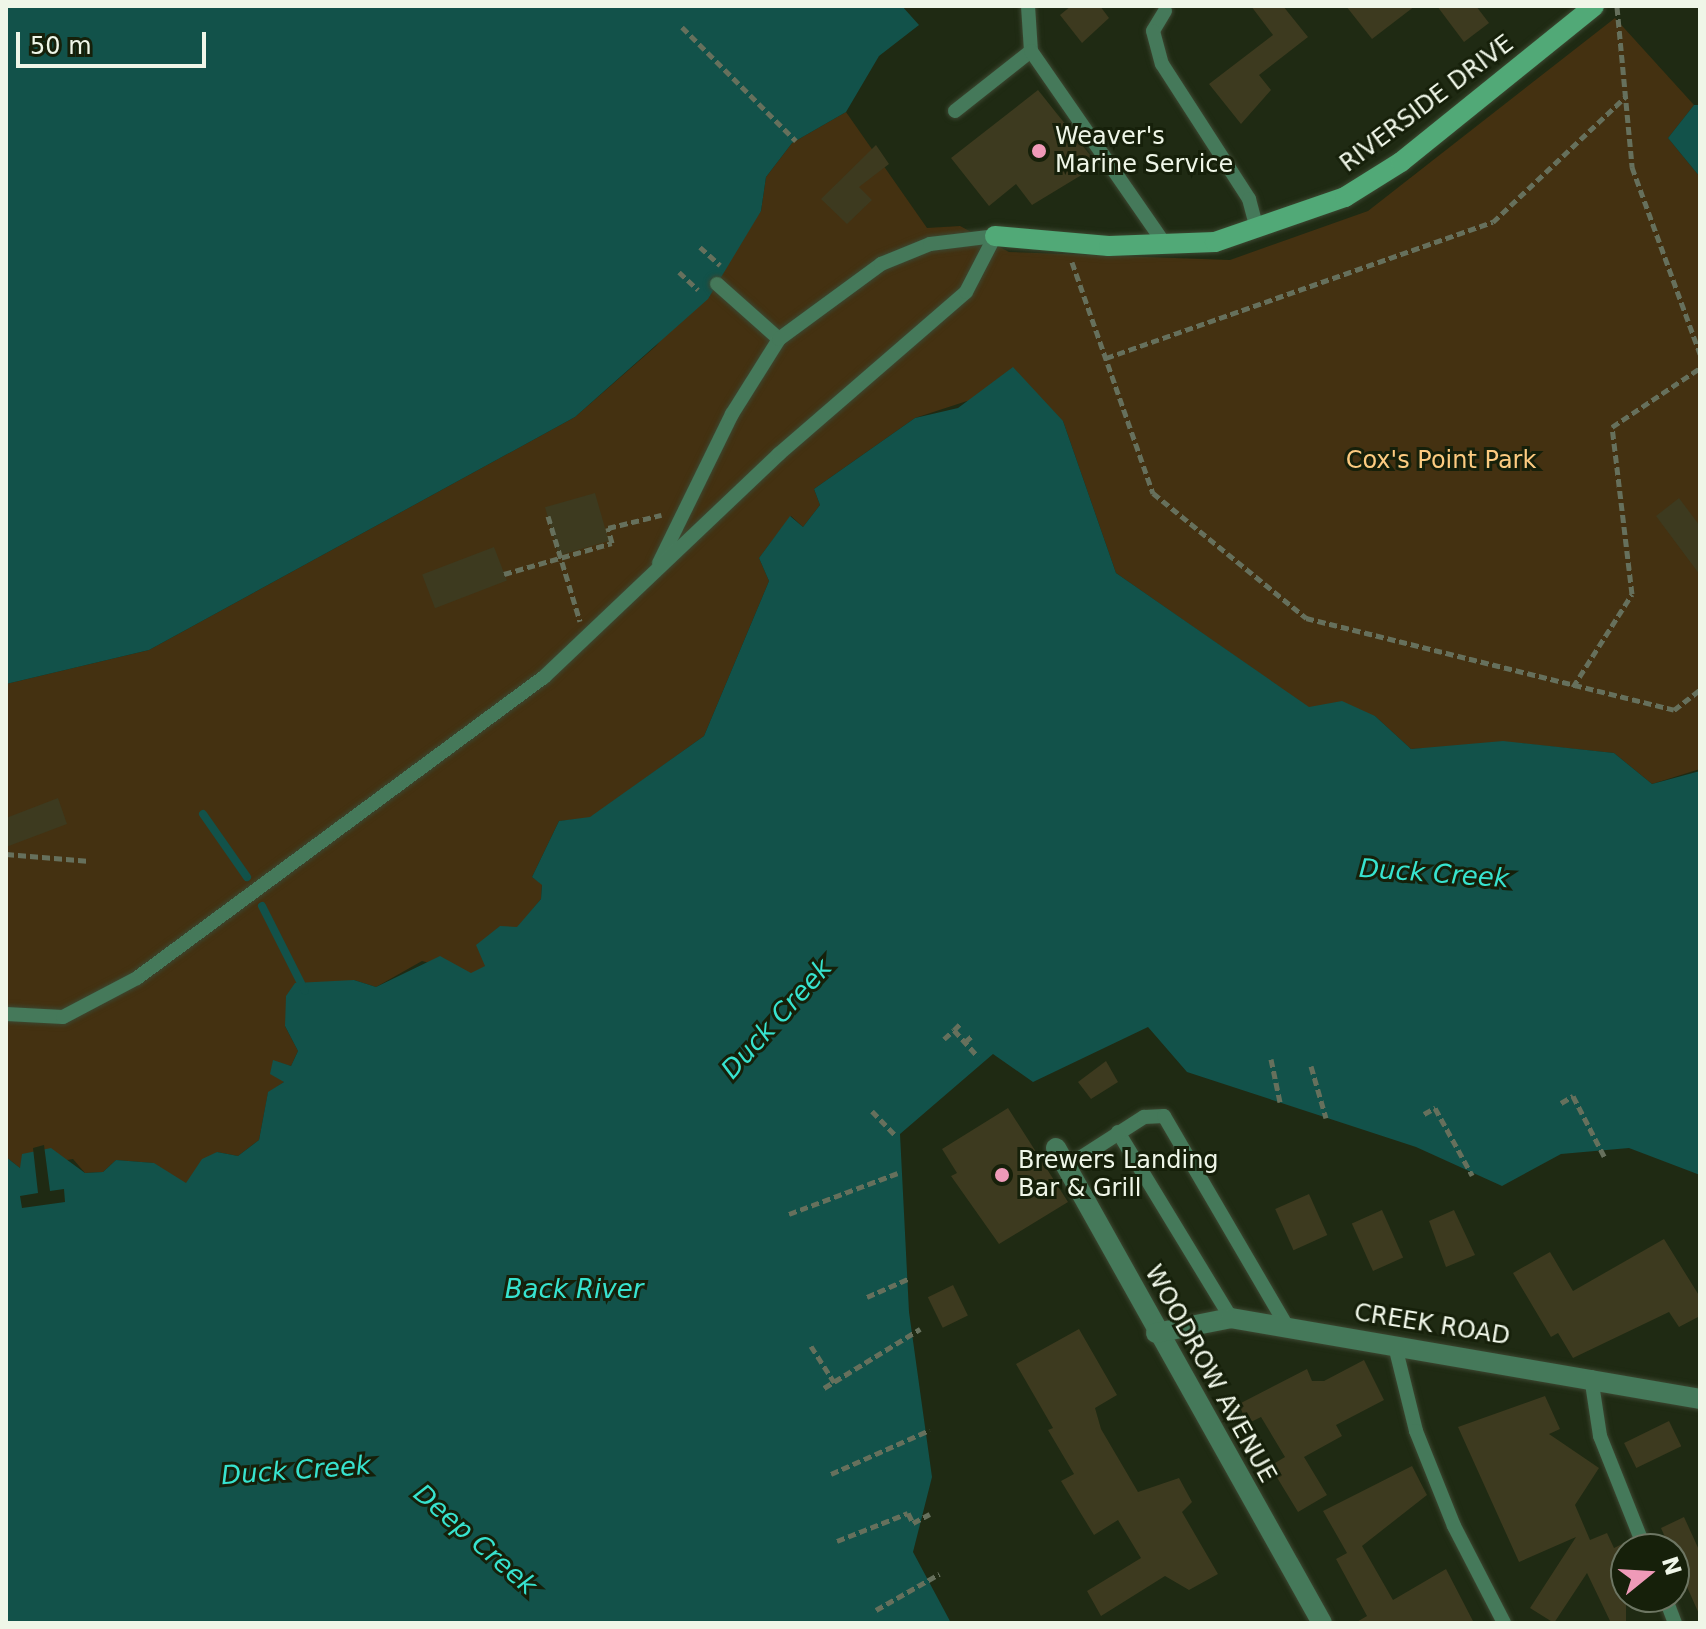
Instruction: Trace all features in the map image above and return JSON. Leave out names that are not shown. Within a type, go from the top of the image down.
[{"type":"street","name":"RIVERSIDE DRIVE","points":[[995,236],[1166,246],[1257,228],[1367,186],[1594,6]]},
{"type":"street","name":"WOODROW AVENUE","points":[[1056,1148],[1156,1333],[1322,1623]]},
{"type":"street","name":"CREEK ROAD","points":[[1156,1333],[1231,1318],[1591,1377],[1700,1399]]},
{"type":"lane","points":[[1028,6],[1031,51],[1166,246]]},
{"type":"lane","points":[[1165,11],[1153,31],[1162,64],[1249,199],[1257,228]]},
{"type":"lane","points":[[955,111],[1031,51]]},
{"type":"lane","points":[[654,573],[779,339],[881,264],[930,244],[995,236]]},
{"type":"lane","points":[[6,1014],[63,1017],[137,978],[544,677],[654,573],[966,292],[995,236]]},
{"type":"lane","points":[[717,284],[779,339]]},
{"type":"lane","points":[[1066,1167],[1152,1113],[1164,1116],[1288,1328]]},
{"type":"lane","points":[[1118,1132],[1231,1318]]},
{"type":"lane","points":[[1395,1346],[1421,1445],[1504,1623]]},
{"type":"lane","points":[[1591,1377],[1600,1436],[1639,1533]]},
{"type":"path","points":[[1617,6],[1632,167],[1700,354]]},
{"type":"path","points":[[682,27],[796,141]]},
{"type":"path","points":[[1106,358],[1493,222],[1625,97]]},
{"type":"path","points":[[1065,242],[1153,493],[1306,618],[1674,710],[1700,690]]},
{"type":"path","points":[[700,247],[725,270]]},
{"type":"path","points":[[679,272],[708,299]]},
{"type":"path","points":[[1573,687],[1632,594],[1612,427],[1700,368]]},
{"type":"path","points":[[504,574],[612,543],[608,528],[685,510]]},
{"type":"path","points":[[548,516],[586,637]]},
{"type":"path","points":[[6,854],[90,861]]},
{"type":"path","points":[[944,1039],[962,1022]]},
{"type":"path","points":[[954,1030],[978,1057]]},
{"type":"path","points":[[965,1042],[973,1035]]},
{"type":"path","points":[[1271,1059],[1280,1102]]},
{"type":"path","points":[[1311,1066],[1326,1118]]},
{"type":"path","points":[[1561,1103],[1573,1096],[1604,1156]]},
{"type":"path","points":[[1424,1114],[1435,1108],[1472,1175]]},
{"type":"path","points":[[872,1111],[896,1136]]},
{"type":"path","points":[[789,1214],[898,1173]]},
{"type":"path","points":[[867,1297],[910,1278]]},
{"type":"path","points":[[824,1388],[920,1329]]},
{"type":"path","points":[[811,1346],[834,1382]]},
{"type":"path","points":[[831,1474],[930,1430]]},
{"type":"path","points":[[837,1541],[908,1513],[913,1523],[930,1514]]},
{"type":"path","points":[[876,1610],[939,1574]]},
{"type":"green space","name":"Cox's Point Park","points":[[1615,18],[1694,105],[1668,138],[1700,177],[1700,769],[1652,784],[1614,753],[1518,743],[1411,749],[1375,716],[1309,708],[1116,573],[1063,421],[967,401],[915,418],[814,489],[820,505],[803,527],[791,516],[759,558],[769,581],[704,736],[590,818],[559,821],[532,877],[542,884],[541,899],[486,966],[471,974],[422,961],[376,987],[354,980],[285,1026],[298,1051],[291,1066],[273,1061],[284,1082],[268,1093],[259,1140],[238,1156],[217,1152],[186,1184],[153,1163],[116,1160],[103,1172],[85,1173],[73,1159],[20,1168],[6,1157],[6,684],[149,650],[575,417],[656,346],[761,211],[766,177],[792,143],[846,112],[927,228],[960,226],[1009,252],[1230,260],[1368,211]]},
{"type":"water","points":[[6,6],[902,6],[919,25],[879,56],[846,112],[792,143],[766,177],[761,211],[708,299],[575,417],[149,650],[6,684]]},
{"type":"water","points":[[1694,105],[1700,105],[1700,177],[1668,138]]},
{"type":"water","name":"Back River","points":[[1013,367],[1063,421],[1116,573],[1309,707],[1342,701],[1375,716],[1411,749],[1503,741],[1614,753],[1652,784],[1700,771],[1700,1175],[1629,1148],[1561,1154],[1502,1186],[1416,1147],[1187,1072],[1148,1027],[1033,1082],[993,1054],[900,1134],[909,1312],[932,1477],[913,1552],[951,1623],[6,1623],[6,1157],[20,1168],[22,1154],[51,1148],[85,1173],[103,1172],[116,1160],[154,1163],[186,1183],[202,1159],[217,1152],[238,1156],[259,1140],[268,1092],[284,1082],[270,1074],[273,1060],[291,1066],[298,1051],[285,1026],[286,996],[295,983],[354,980],[376,987],[440,956],[471,973],[485,966],[476,945],[500,926],[517,927],[541,899],[542,885],[532,877],[559,821],[590,817],[704,736],[769,581],[759,558],[790,516],[803,527],[820,505],[814,489],[915,418],[958,408]]},
{"type":"pier","points":[[44,1145],[50,1191],[64,1189],[65,1202],[22,1208],[20,1196],[38,1193],[33,1148]]},
{"type":"building","points":[[1071,6],[1100,6],[1109,18],[1082,43],[1060,15]]},
{"type":"building","points":[[1251,6],[1283,6],[1308,37],[1259,75],[1271,90],[1241,124],[1209,84],[1273,35]]},
{"type":"building","points":[[1346,6],[1415,6],[1372,39]]},
{"type":"building","points":[[1437,6],[1476,6],[1489,23],[1464,42]]},
{"type":"building","name":"Weaver's Marine Service","points":[[1038,90],[1098,165],[1032,205],[1016,184],[989,206],[951,158]]},
{"type":"building","points":[[876,145],[889,164],[859,187],[872,200],[847,224],[821,199]]},
{"type":"building","points":[[595,493],[609,541],[559,555],[545,507]]},
{"type":"building","points":[[1679,498],[1700,526],[1700,575],[1656,516]]},
{"type":"building","points":[[494,547],[507,581],[435,608],[422,575]]},
{"type":"building","points":[[58,798],[67,824],[6,847],[6,818]]},
{"type":"building","points":[[1106,1061],[1118,1082],[1091,1099],[1078,1082]]},
{"type":"building","name":"Brewers Landing Bar & Grill","points":[[1008,1108],[1068,1202],[999,1244],[951,1176],[957,1173],[942,1149]]},
{"type":"building","points":[[1309,1194],[1327,1235],[1294,1250],[1275,1209]]},
{"type":"building","points":[[1382,1210],[1403,1258],[1373,1271],[1352,1223]]},
{"type":"building","points":[[1454,1210],[1475,1255],[1446,1267],[1429,1221]]},
{"type":"building","points":[[1664,1239],[1700,1297],[1700,1316],[1679,1327],[1669,1312],[1573,1358],[1558,1333],[1551,1337],[1513,1273],[1550,1252],[1573,1291]]},
{"type":"building","points":[[953,1285],[968,1316],[943,1328],[928,1297]]},
{"type":"building","points":[[1079,1329],[1117,1395],[1095,1408],[1101,1429],[1138,1492],[1179,1478],[1192,1502],[1182,1512],[1218,1574],[1189,1590],[1165,1576],[1101,1616],[1087,1591],[1141,1558],[1118,1520],[1094,1535],[1061,1481],[1074,1474],[1048,1430],[1053,1428],[1016,1364]]},
{"type":"building","points":[[1364,1360],[1384,1400],[1336,1425],[1342,1436],[1304,1457],[1327,1495],[1298,1512],[1270,1466],[1285,1457],[1261,1417],[1247,1424],[1239,1404],[1307,1369],[1312,1381],[1324,1381]]},
{"type":"building","points":[[1545,1396],[1560,1429],[1549,1434],[1599,1468],[1575,1505],[1590,1540],[1607,1533],[1610,1539],[1610,1613],[1626,1613],[1626,1623],[1611,1623],[1587,1573],[1554,1623],[1530,1608],[1576,1537],[1519,1562],[1458,1427]]},
{"type":"building","points":[[1669,1421],[1681,1446],[1636,1468],[1624,1443]]},
{"type":"building","points":[[1412,1466],[1427,1495],[1362,1546],[1393,1600],[1446,1569],[1474,1623],[1355,1623],[1367,1616],[1336,1559],[1347,1553],[1323,1511]]},
{"type":"building","points":[[1684,1517],[1700,1552],[1699,1614],[1690,1594],[1690,1533],[1663,1533],[1661,1528]]},
{"type":"waterway","points":[[203,814],[247,877]]},
{"type":"waterway","points":[[262,906],[305,991]]},
{"type":"place","name":"Weaver's Marine Service","points":[[1039,151]]},
{"type":"place","name":"Brewers Landing Bar & Grill","points":[[1002,1175]]},
{"type":"water label","name":"Duck Creek","points":[[1434,874]]},
{"type":"water label","name":"Duck Creek","points":[[777,1019]]},
{"type":"water label","name":"Duck Creek","points":[[296,1471]]},
{"type":"water label","name":"Deep Creek","points":[[475,1540]]}]
